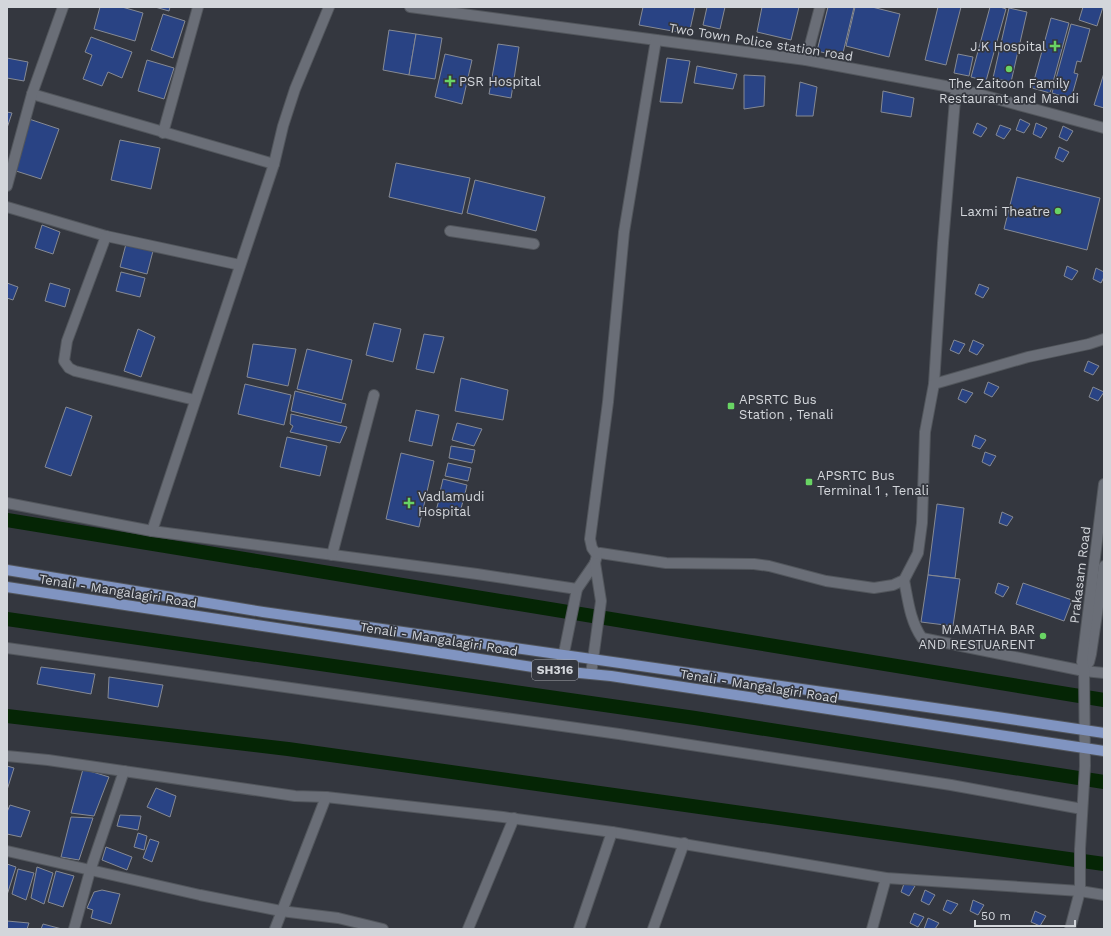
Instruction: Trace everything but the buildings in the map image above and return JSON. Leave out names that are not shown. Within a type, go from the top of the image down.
[{"type":"main road","name":"Tenali - Mangalagiri Road","points":[[7,570],[255,610],[594,655],[997,717],[1084,728],[1104,734]]},
{"type":"main road","name":"Tenali - Mangalagiri Road","points":[[7,587],[559,671],[591,674],[1104,751]]},
{"type":"street","points":[[7,186],[32,94],[63,7]]},
{"type":"street","points":[[163,133],[198,7]]},
{"type":"street","points":[[152,531],[274,164],[283,126],[295,89],[330,7]]},
{"type":"street","name":"Two Town Police station road","points":[[410,7],[806,60],[956,88],[1104,128]]},
{"type":"street","points":[[806,60],[820,7]]},
{"type":"street","points":[[591,674],[601,601],[596,559],[590,539],[608,402],[624,232],[656,40]]},
{"type":"street","points":[[559,671],[576,593],[596,559],[606,554],[630,559],[666,563],[754,564],[769,566],[826,581],[874,588],[893,585],[904,580],[918,553],[922,523],[926,432],[934,384],[942,243],[956,88]]},
{"type":"street","points":[[32,94],[274,164]]},
{"type":"street","points":[[7,207],[106,236],[240,265]]},
{"type":"street","points":[[450,231],[534,244]]},
{"type":"street","points":[[106,236],[67,341],[64,361],[69,368],[75,371],[195,400]]},
{"type":"street","points":[[934,384],[1028,357],[1089,344],[1104,338]]},
{"type":"street","points":[[332,555],[374,395]]},
{"type":"street","name":"Prakasam Road","points":[[1070,929],[1080,886],[1080,849],[1084,766],[1084,673],[1082,662],[1104,484]]},
{"type":"street","points":[[7,503],[152,531],[477,574],[576,593]]},
{"type":"street","name":"Prakasam Road","points":[[1084,673],[1091,654],[1104,566]]},
{"type":"street","points":[[904,580],[913,622],[922,638],[1084,673],[1104,673]]},
{"type":"street","points":[[7,648],[619,734],[951,785],[1082,809]]},
{"type":"street","points":[[7,756],[124,771],[295,796],[326,797],[514,818],[684,843],[886,878],[1080,886],[1104,894]]},
{"type":"street","points":[[74,929],[90,871],[124,771]]},
{"type":"street","points":[[275,929],[326,797]]},
{"type":"street","points":[[468,929],[514,818]]},
{"type":"street","points":[[579,929],[612,832]]},
{"type":"street","points":[[653,929],[684,843]]},
{"type":"street","points":[[7,851],[90,871],[281,911],[338,918],[383,929]]},
{"type":"street","points":[[872,929],[886,878]]},
{"type":"waterway","points":[[7,520],[1104,700]]},
{"type":"waterway","points":[[7,619],[695,718],[1104,782]]},
{"type":"waterway","points":[[7,716],[288,749],[1104,864]]},
{"type":"place","name":"J.K Hospital","points":[[1055,46]]},
{"type":"place","name":"The Zaitoon Family Restaurant and Mandi","points":[[1009,69]]},
{"type":"place","name":"PSR Hospital","points":[[450,81]]},
{"type":"place","name":"Laxmi Theatre","points":[[1058,211]]},
{"type":"place","name":"APSRTC Bus Station , Tenali","points":[[731,406]]},
{"type":"place","name":"APSRTC Bus Terminal 1 , Tenali","points":[[809,482]]},
{"type":"place","name":"Vadlamudi Hospital","points":[[409,503]]},
{"type":"place","name":"MAMATHA BAR AND RESTUARENT","points":[[1043,636]]}]
